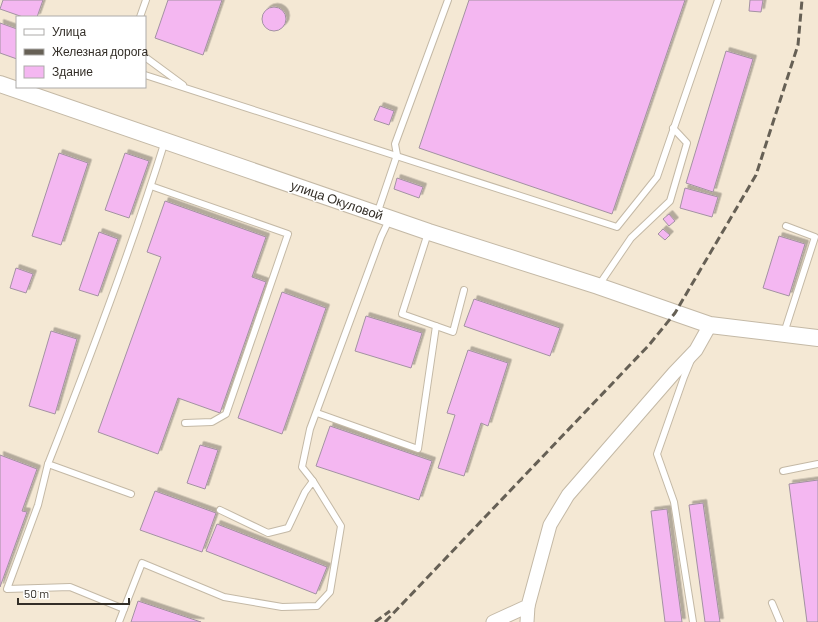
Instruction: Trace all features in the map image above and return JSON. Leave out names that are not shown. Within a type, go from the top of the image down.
[{"type":"street","name":"улица Окуловой","points":[[0,84],[428,232],[598,286],[710,325],[818,338]]},
{"type":"street","points":[[527,622],[528,606],[550,525],[568,495],[674,373],[696,350],[710,325]]},
{"type":"street","points":[[493,622],[528,606]]},
{"type":"lane","points":[[140,16],[146,0]]},
{"type":"lane","points":[[119,622],[142,563],[224,597],[282,607],[317,606],[330,592],[342,526],[313,481],[302,467],[310,429],[381,237],[383,216],[397,155],[395,144],[448,0]]},
{"type":"lane","points":[[146,75],[617,227],[657,177],[718,0]]},
{"type":"lane","points":[[146,59],[188,88]]},
{"type":"lane","points":[[598,286],[631,238],[670,201],[687,143],[673,128]]},
{"type":"lane","points":[[124,609],[70,587],[7,589],[38,505],[48,464],[82,378],[151,186],[165,141]]},
{"type":"lane","points":[[151,186],[288,234],[226,414],[212,422],[185,423]]},
{"type":"lane","points":[[784,334],[817,237],[786,226]]},
{"type":"lane","points":[[428,232],[402,314],[453,332],[464,290]]},
{"type":"lane","points":[[317,413],[418,448],[436,326]]},
{"type":"lane","points":[[693,622],[674,502],[657,454],[684,377],[696,350]]},
{"type":"lane","points":[[48,464],[131,494]]},
{"type":"lane","points":[[783,470],[818,464]]},
{"type":"lane","points":[[220,510],[268,533],[288,528],[305,492],[313,481]]},
{"type":"lane","points":[[772,603],[780,622]]},
{"type":"building","points":[[3,0],[43,0],[37,16],[20,16],[0,9]]},
{"type":"building","points":[[168,0],[222,0],[203,55],[155,38]]},
{"type":"building","points":[[469,0],[685,0],[612,214],[419,148]]},
{"type":"building","points":[[750,0],[763,0],[761,12],[749,11]]},
{"type":"building","points":[[274,7],[282,11],[286,19],[282,27],[274,31],[266,27],[262,19],[266,11]]},
{"type":"building","points":[[0,23],[16,29],[16,59],[0,53]]},
{"type":"building","points":[[726,51],[753,59],[713,192],[686,183]]},
{"type":"building","points":[[380,106],[394,111],[389,125],[374,120]]},
{"type":"building","points":[[59,153],[88,163],[61,245],[32,236]]},
{"type":"building","points":[[125,153],[149,161],[129,218],[105,210]]},
{"type":"building","points":[[397,178],[423,187],[419,198],[394,189]]},
{"type":"building","points":[[685,188],[718,197],[712,217],[680,208]]},
{"type":"building","points":[[165,201],[266,237],[252,277],[266,282],[220,413],[178,398],[158,454],[98,432],[161,257],[147,252]]},
{"type":"building","points":[[669,214],[675,221],[669,226],[663,219]]},
{"type":"building","points":[[663,229],[670,235],[665,240],[658,234]]},
{"type":"building","points":[[99,232],[118,239],[98,296],[79,290]]},
{"type":"building","points":[[779,236],[805,244],[789,296],[763,288]]},
{"type":"building","points":[[16,268],[33,274],[26,293],[10,288]]},
{"type":"building","points":[[282,292],[326,308],[282,434],[238,418]]},
{"type":"building","points":[[474,299],[560,328],[550,356],[464,326]]},
{"type":"building","points":[[366,316],[422,333],[411,368],[355,351]]},
{"type":"building","points":[[51,331],[77,339],[55,414],[29,406]]},
{"type":"building","points":[[468,350],[508,363],[488,426],[481,423],[464,476],[438,468],[455,415],[447,413]]},
{"type":"building","points":[[330,426],[432,461],[419,500],[316,466]]},
{"type":"building","points":[[200,445],[218,450],[205,489],[187,483]]},
{"type":"building","points":[[0,455],[37,469],[22,511],[27,512],[0,587]]},
{"type":"building","points":[[818,480],[818,622],[807,622],[789,484]]},
{"type":"building","points":[[155,491],[216,513],[202,552],[140,530]]},
{"type":"building","points":[[703,503],[720,622],[705,622],[689,505]]},
{"type":"building","points":[[667,509],[682,622],[665,622],[651,511]]},
{"type":"building","points":[[217,524],[327,567],[316,594],[206,551]]},
{"type":"building","points":[[138,601],[201,622],[131,622]]},
{"type":"railway","points":[[385,622],[649,345],[675,313],[756,175],[798,45],[802,0]]},
{"type":"railway","points":[[375,622],[390,611]]}]
